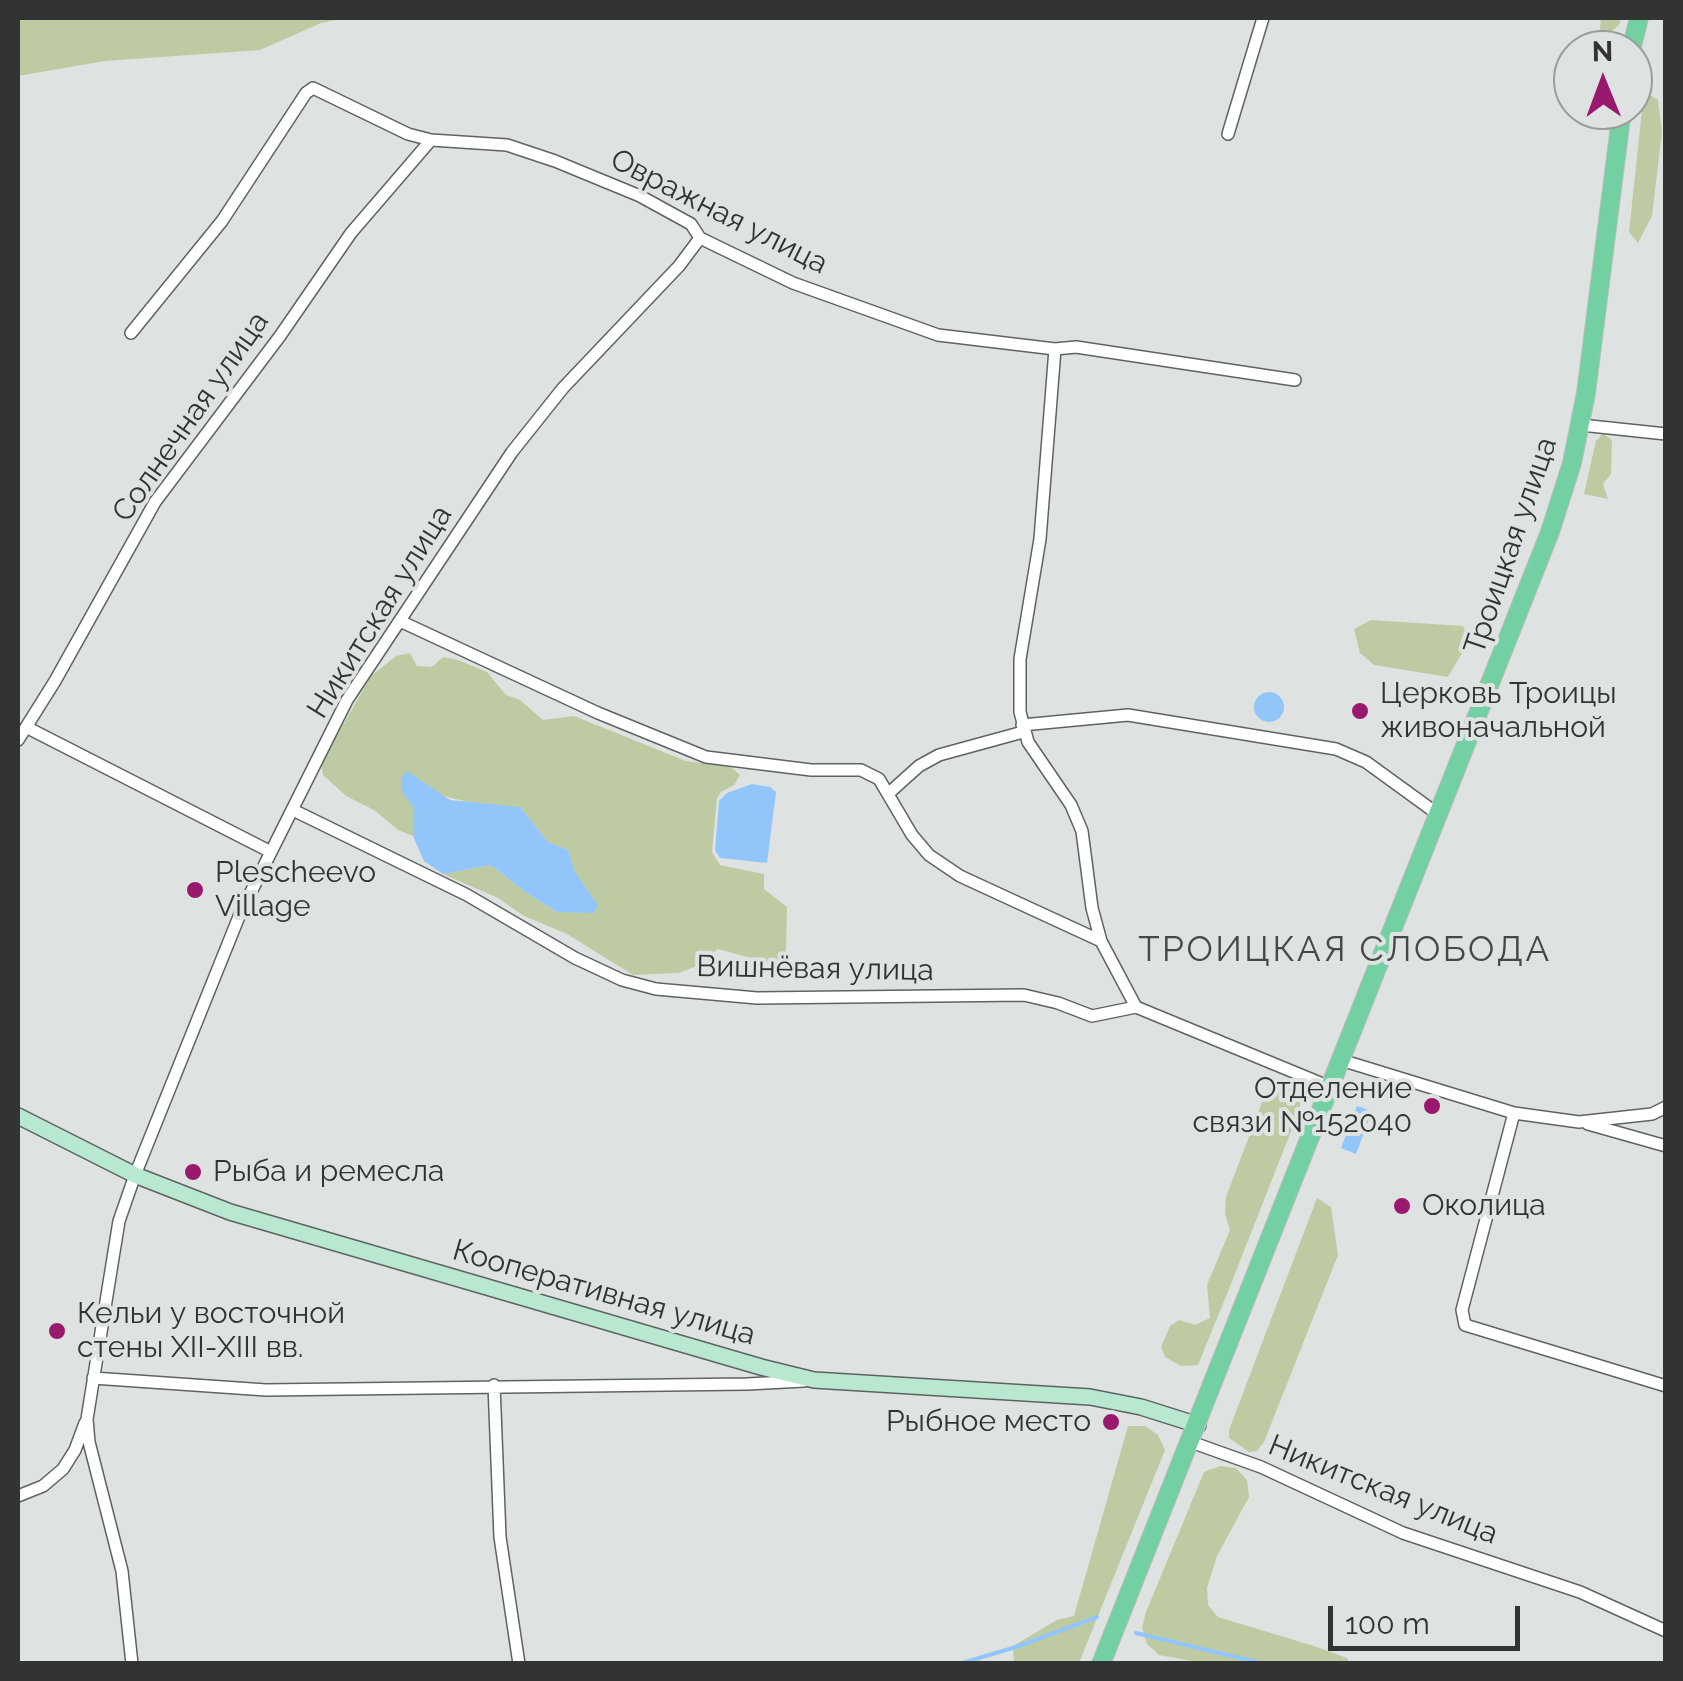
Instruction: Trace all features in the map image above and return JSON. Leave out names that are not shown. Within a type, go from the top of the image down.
[{"type":"main road","name":"Троицкая улица","points":[[1101,1664],[1550,532],[1580,425],[1620,130]]},
{"type":"street","points":[[1228,134],[1263,18]]},
{"type":"street","name":"Овражная улица","points":[[131,332],[222,221],[306,92],[314,88],[408,134],[431,140],[507,145],[556,161],[640,196],[691,224],[700,238],[793,282],[938,334],[1055,349],[1076,347],[1295,380]]},
{"type":"street","name":"Солнечная улица","points":[[18,740],[155,502],[280,336],[351,233],[431,140]]},
{"type":"street","name":"Никитская улица","points":[[87,1419],[118,1221],[240,914],[348,700],[512,452],[563,388],[679,266],[700,238]]},
{"type":"street","points":[[1055,349],[1040,538],[1020,659],[1023,729],[1071,805],[1082,831],[1092,908],[1101,941],[1136,1007],[1330,1087]]},
{"type":"street","points":[[1580,425],[1666,434]]},
{"type":"street","points":[[402,622],[598,713],[706,757],[811,770],[860,770],[879,779],[912,836],[929,855],[978,884],[1101,941]]},
{"type":"street","points":[[890,793],[919,766],[968,744],[1023,729],[1128,715],[1336,750],[1366,762],[1440,815]]},
{"type":"street","points":[[26,727],[271,852]]},
{"type":"street","name":"Вишнёвая улица","points":[[293,810],[467,894],[575,958],[622,980],[656,989],[757,998],[1024,995],[1092,1016],[1136,1007]]},
{"type":"street","points":[[1341,1060],[1514,1113],[1579,1122],[1666,1146]]},
{"type":"street","points":[[1579,1122],[1652,1114],[1666,1107]]},
{"type":"street","points":[[1514,1113],[1462,1310],[1466,1325],[1666,1386]]},
{"type":"street","name":"Кооперативная улица","points":[[18,1116],[135,1175],[230,1212],[761,1368],[814,1380],[1090,1398],[1141,1407],[1194,1434]]},
{"type":"street","points":[[93,1378],[266,1390],[814,1380]]},
{"type":"street","points":[[494,1385],[500,1538],[520,1664]]},
{"type":"street","points":[[18,1496],[42,1486],[62,1469],[75,1450],[87,1419]]},
{"type":"street","points":[[87,1419],[89,1442],[122,1572],[132,1664]]},
{"type":"street","name":"Никитская улица","points":[[1194,1434],[1404,1533],[1580,1592],[1666,1631]]},
{"type":"green space","points":[[18,18],[345,18],[321,23],[260,50],[105,61],[18,76]]},
{"type":"green space","points":[[1601,18],[1621,18],[1613,30],[1600,30]]},
{"type":"green space","points":[[1653,97],[1658,100],[1662,132],[1652,216],[1638,243],[1629,232],[1640,130],[1653,130]]},
{"type":"green space","points":[[1603,433],[1612,440],[1611,474],[1603,484],[1608,499],[1584,494],[1596,441]]},
{"type":"green space","points":[[1371,620],[1463,626],[1469,641],[1448,677],[1374,665],[1360,653],[1354,629]]},
{"type":"green space","points":[[410,653],[417,666],[432,667],[443,657],[487,672],[506,695],[520,700],[543,720],[574,716],[686,761],[731,767],[740,775],[717,798],[712,852],[720,865],[764,874],[764,889],[787,907],[786,952],[780,966],[718,949],[679,973],[633,975],[567,934],[443,874],[491,865],[557,912],[575,872],[568,850],[548,842],[520,807],[481,805],[443,796],[413,807],[413,836],[346,796],[323,775],[321,763],[371,676],[396,656]]},
{"type":"green space","points":[[1295,1085],[1303,1093],[1299,1111],[1229,1289],[1198,1365],[1181,1366],[1165,1357],[1161,1347],[1170,1326],[1179,1320],[1195,1325],[1210,1318],[1207,1285],[1230,1230],[1225,1214],[1226,1197],[1264,1097]]},
{"type":"green space","points":[[1317,1198],[1331,1207],[1338,1255],[1264,1442],[1257,1451],[1249,1452],[1229,1438],[1229,1430]]},
{"type":"green space","points":[[1128,1426],[1145,1426],[1158,1435],[1165,1450],[1079,1663],[1014,1663],[1013,1646],[1057,1620],[1074,1616]]},
{"type":"green space","points":[[1220,1466],[1236,1468],[1247,1480],[1249,1497],[1217,1556],[1207,1588],[1208,1605],[1218,1617],[1314,1646],[1347,1658],[1350,1663],[1203,1663],[1159,1655],[1147,1644],[1142,1628],[1146,1612],[1204,1472]]},
{"type":"water","points":[[1269,692],[1280,696],[1284,707],[1280,718],[1269,722],[1258,718],[1254,707],[1258,696]]},
{"type":"water","points":[[407,771],[450,800],[520,807],[548,842],[568,850],[575,872],[598,905],[594,913],[557,912],[491,865],[443,874],[424,861],[413,836],[413,807],[401,790],[401,778]]},
{"type":"water","points":[[752,784],[776,792],[767,863],[720,858],[715,850],[719,801],[727,793]]},
{"type":"water","points":[[1357,1106],[1372,1111],[1356,1154],[1341,1148]]},
{"type":"waterway","points":[[959,1664],[1097,1617]]},
{"type":"waterway","points":[[1136,1633],[1265,1664]]},
{"type":"place","name":"Церковь Троицы живоначальной","points":[[1360,711]]},
{"type":"place","name":"Plescheevo Village","points":[[195,890]]},
{"type":"place","name":"Отделение связи №152040","points":[[1432,1106]]},
{"type":"place","name":"Рыба и ремесла","points":[[193,1172]]},
{"type":"place","name":"Околица","points":[[1402,1206]]},
{"type":"place","name":"Кельи у восточной стены XII-XIII вв.","points":[[57,1331]]},
{"type":"place","name":"Рыбное место","points":[[1111,1422]]},
{"type":"district","name":"ТРОИЦКАЯ СЛОБОДА","points":[[1345,950]]}]
